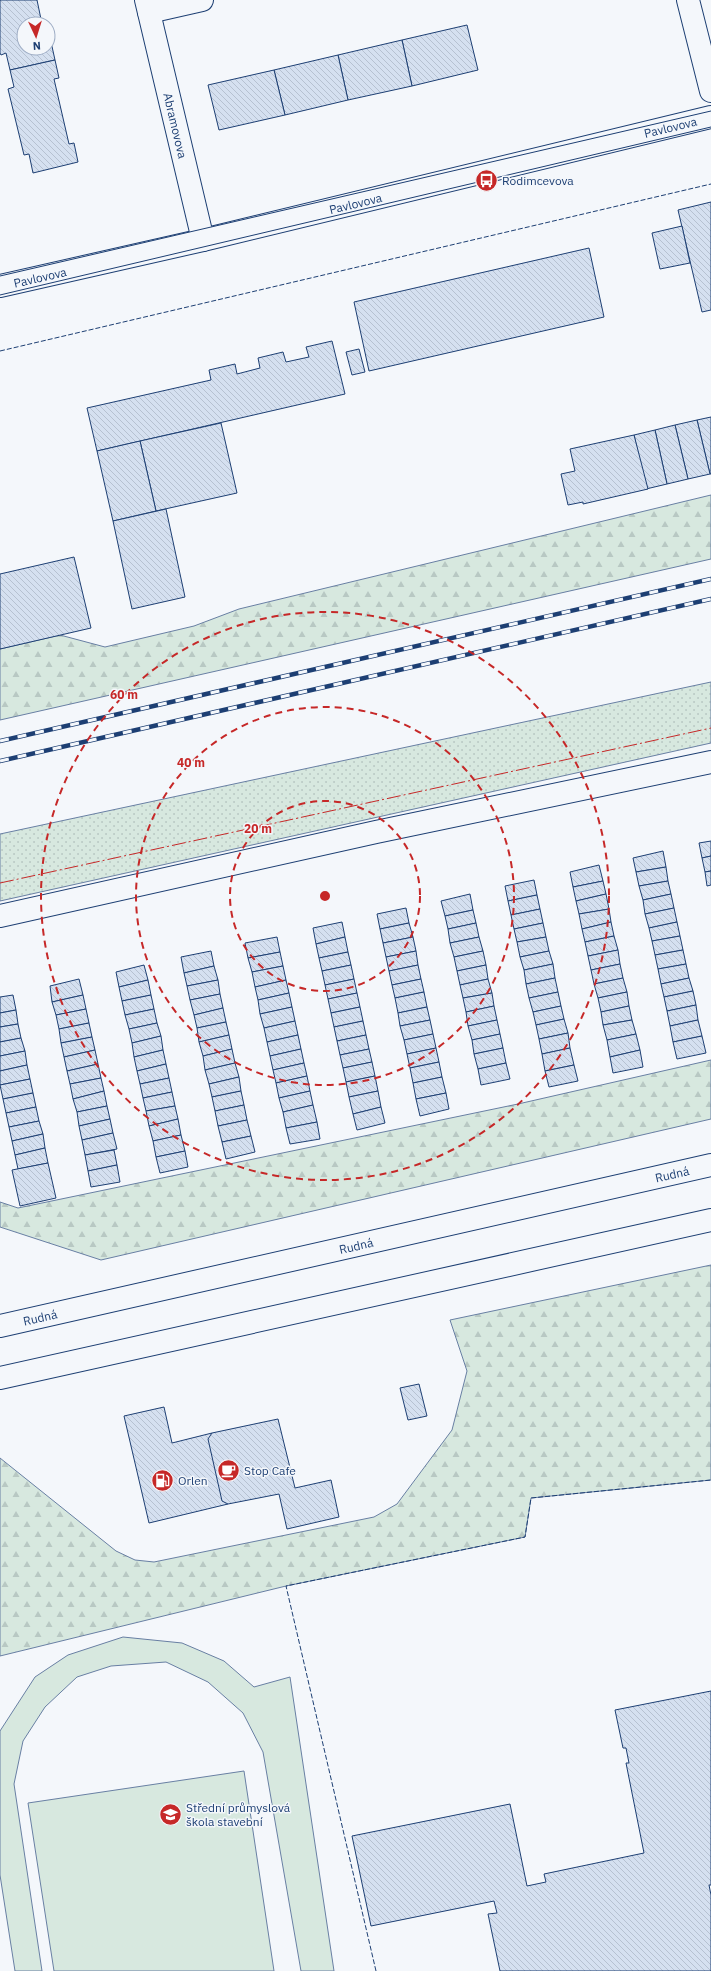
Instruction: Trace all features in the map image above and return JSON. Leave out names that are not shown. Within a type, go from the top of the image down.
[{"type":"main road","name":"Abramovova","points":[[202,0],[148,6],[203,240]]},
{"type":"main road","points":[[688,0],[711,91]]},
{"type":"main road","name":"Pavlovova","points":[[0,286],[203,240],[711,118]]},
{"type":"main road","points":[[0,916],[384,830],[711,762]]},
{"type":"main road","name":"Rudná","points":[[0,1326],[377,1242],[711,1165]]},
{"type":"main road","points":[[0,1378],[711,1220]]},
{"type":"green space","points":[[711,495],[711,559],[0,720],[0,649],[60,635],[105,647],[194,626],[239,609]]},
{"type":"green space","points":[[711,682],[711,743],[0,901],[0,834]]},
{"type":"green space","points":[[711,1060],[711,1119],[101,1260],[0,1227],[0,1202],[18,1208],[518,1104]]},
{"type":"green space","points":[[711,1265],[711,1480],[531,1498],[525,1537],[286,1586],[0,1656],[0,1458],[116,1551],[135,1560],[154,1562],[374,1517],[397,1504],[452,1430],[467,1371],[450,1320]]},
{"type":"green space","points":[[123,1637],[182,1643],[224,1661],[254,1687],[290,1677],[334,1971],[301,1971],[263,1752],[243,1713],[208,1682],[166,1662],[111,1666],[77,1677],[45,1707],[23,1741],[14,1784],[42,1971],[15,1971],[0,1875],[0,1731],[35,1677],[68,1655]]},
{"type":"green space","points":[[244,1771],[274,1971],[54,1971],[28,1803]]},
{"type":"building","points":[[0,0],[37,0],[40,16],[16,16],[16,56],[54,56],[55,60],[10,70],[6,53],[1,55]]},
{"type":"building","points":[[467,25],[478,70],[412,86],[402,40]]},
{"type":"building","points":[[402,40],[412,86],[348,100],[338,55]]},
{"type":"building","points":[[338,55],[348,100],[285,115],[274,70]]},
{"type":"building","points":[[55,60],[59,78],[54,79],[69,144],[74,143],[78,162],[33,173],[29,154],[24,155],[8,89],[14,87],[10,70]]},
{"type":"building","points":[[274,70],[285,115],[219,130],[208,85]]},
{"type":"building","points":[[711,202],[711,310],[702,312],[678,210]]},
{"type":"building","points":[[682,226],[690,263],[660,269],[652,233]]},
{"type":"building","points":[[589,248],[604,317],[369,371],[354,302]]},
{"type":"building","points":[[332,341],[345,394],[97,451],[87,408],[211,380],[209,370],[235,364],[237,374],[260,368],[258,358],[283,352],[286,362],[309,357],[306,347]]},
{"type":"building","points":[[359,349],[365,372],[352,375],[346,352]]},
{"type":"building","points":[[711,417],[711,474],[710,474],[697,420]]},
{"type":"building","points":[[697,420],[710,474],[688,479],[675,425]]},
{"type":"building","points":[[221,423],[237,493],[156,511],[140,441]]},
{"type":"building","points":[[675,425],[688,479],[667,484],[655,430]]},
{"type":"building","points":[[655,430],[667,484],[646,489],[634,435]]},
{"type":"building","points":[[634,435],[648,489],[583,504],[583,502],[568,505],[561,474],[575,471],[570,449]]},
{"type":"building","points":[[140,441],[156,511],[113,521],[97,451]]},
{"type":"building","points":[[166,509],[185,597],[132,609],[113,521]]},
{"type":"building","points":[[74,557],[91,628],[0,649],[0,574]]},
{"type":"building","points":[[711,841],[711,856],[702,858],[699,843]]},
{"type":"building","points":[[663,851],[666,867],[636,872],[633,858]]},
{"type":"building","points":[[711,856],[711,871],[705,872],[702,858]]},
{"type":"building","points":[[599,865],[603,881],[573,887],[570,872]]},
{"type":"building","points":[[666,867],[668,881],[639,886],[636,872]]},
{"type":"building","points":[[711,871],[711,885],[707,886],[705,872]]},
{"type":"building","points":[[534,880],[537,895],[508,901],[505,886]]},
{"type":"building","points":[[603,881],[606,894],[576,901],[573,887]]},
{"type":"building","points":[[668,881],[671,894],[643,900],[639,886]]},
{"type":"building","points":[[470,894],[473,910],[445,916],[441,901]]},
{"type":"building","points":[[606,894],[609,909],[579,914],[576,901]]},
{"type":"building","points":[[671,894],[674,908],[645,914],[643,900]]},
{"type":"building","points":[[537,895],[540,909],[511,915],[508,901]]},
{"type":"building","points":[[406,908],[409,923],[380,929],[377,914]]},
{"type":"building","points":[[674,908],[677,922],[649,928],[645,914]]},
{"type":"building","points":[[540,909],[543,923],[514,929],[511,915]]},
{"type":"building","points":[[609,909],[611,922],[582,929],[579,914]]},
{"type":"building","points":[[473,910],[476,923],[448,929],[445,916]]},
{"type":"building","points":[[342,922],[345,937],[316,944],[313,928]]},
{"type":"building","points":[[611,922],[614,936],[585,942],[582,929]]},
{"type":"building","points":[[677,922],[680,936],[652,941],[649,928]]},
{"type":"building","points":[[409,923],[413,937],[383,943],[380,929]]},
{"type":"building","points":[[476,923],[479,937],[450,943],[448,929]]},
{"type":"building","points":[[543,923],[546,937],[517,942],[514,929]]},
{"type":"building","points":[[614,936],[618,950],[588,956],[585,942]]},
{"type":"building","points":[[680,936],[683,950],[655,955],[652,941]]},
{"type":"building","points":[[277,937],[280,952],[248,958],[245,943]]},
{"type":"building","points":[[345,937],[348,952],[319,958],[316,944]]},
{"type":"building","points":[[413,937],[416,951],[386,957],[383,943]]},
{"type":"building","points":[[479,937],[483,951],[454,957],[450,943]]},
{"type":"building","points":[[546,937],[549,951],[520,957],[517,942]]},
{"type":"building","points":[[618,950],[620,964],[591,970],[588,956]]},
{"type":"building","points":[[683,950],[686,964],[658,969],[655,955]]},
{"type":"building","points":[[211,951],[214,966],[184,973],[181,957]]},
{"type":"building","points":[[416,951],[418,965],[389,971],[386,957]]},
{"type":"building","points":[[483,951],[486,965],[457,971],[454,957]]},
{"type":"building","points":[[549,951],[553,964],[524,970],[520,957]]},
{"type":"building","points":[[280,952],[283,966],[252,972],[248,958]]},
{"type":"building","points":[[348,952],[351,965],[322,971],[319,958]]},
{"type":"building","points":[[553,964],[555,978],[526,984],[524,970]]},
{"type":"building","points":[[620,964],[623,978],[594,984],[591,970]]},
{"type":"building","points":[[686,964],[689,978],[661,984],[658,969]]},
{"type":"building","points":[[144,965],[148,980],[119,987],[116,972]]},
{"type":"building","points":[[351,965],[354,979],[325,985],[322,971]]},
{"type":"building","points":[[418,965],[421,979],[392,985],[389,971]]},
{"type":"building","points":[[486,965],[488,979],[460,985],[457,971]]},
{"type":"building","points":[[214,966],[218,980],[187,986],[184,973]]},
{"type":"building","points":[[283,966],[286,980],[255,987],[252,972]]},
{"type":"building","points":[[555,978],[558,992],[529,998],[526,984]]},
{"type":"building","points":[[623,978],[627,992],[598,998],[594,984]]},
{"type":"building","points":[[689,978],[693,991],[664,997],[661,984]]},
{"type":"building","points":[[79,979],[83,995],[52,1002],[50,986]]},
{"type":"building","points":[[354,979],[357,993],[328,999],[325,985]]},
{"type":"building","points":[[421,979],[424,992],[395,998],[392,985]]},
{"type":"building","points":[[488,979],[492,993],[463,998],[460,985]]},
{"type":"building","points":[[148,980],[151,995],[122,1001],[119,987]]},
{"type":"building","points":[[218,980],[220,994],[190,1000],[187,986]]},
{"type":"building","points":[[286,980],[289,993],[258,1000],[255,987]]},
{"type":"building","points":[[693,991],[696,1005],[667,1011],[664,997]]},
{"type":"building","points":[[424,992],[427,1007],[398,1013],[395,998]]},
{"type":"building","points":[[558,992],[561,1006],[533,1012],[529,998]]},
{"type":"building","points":[[627,992],[629,1006],[601,1012],[598,998]]},
{"type":"building","points":[[289,993],[292,1007],[260,1014],[258,1000]]},
{"type":"building","points":[[357,993],[360,1007],[331,1013],[328,999]]},
{"type":"building","points":[[492,993],[494,1006],[466,1012],[463,998]]},
{"type":"building","points":[[220,994],[223,1008],[194,1015],[190,1000]]},
{"type":"building","points":[[13,995],[16,1010],[0,1013],[0,997]]},
{"type":"building","points":[[83,995],[86,1009],[56,1015],[52,1002]]},
{"type":"building","points":[[151,995],[154,1009],[125,1015],[122,1001]]},
{"type":"building","points":[[696,1005],[698,1020],[670,1026],[667,1011]]},
{"type":"building","points":[[494,1006],[497,1020],[468,1026],[466,1012]]},
{"type":"building","points":[[561,1006],[564,1019],[536,1025],[533,1012]]},
{"type":"building","points":[[629,1006],[632,1020],[603,1025],[601,1012]]},
{"type":"building","points":[[292,1007],[295,1021],[264,1028],[260,1014]]},
{"type":"building","points":[[360,1007],[363,1021],[334,1027],[331,1013]]},
{"type":"building","points":[[427,1007],[430,1020],[400,1026],[398,1013]]},
{"type":"building","points":[[223,1008],[226,1022],[197,1028],[194,1015]]},
{"type":"building","points":[[86,1009],[89,1023],[59,1029],[56,1015]]},
{"type":"building","points":[[154,1009],[157,1023],[129,1029],[125,1015]]},
{"type":"building","points":[[16,1010],[18,1024],[0,1027],[0,1013]]},
{"type":"building","points":[[564,1019],[568,1033],[539,1039],[536,1025]]},
{"type":"building","points":[[430,1020],[433,1034],[404,1040],[400,1026]]},
{"type":"building","points":[[497,1020],[500,1034],[472,1040],[468,1026]]},
{"type":"building","points":[[632,1020],[636,1034],[607,1040],[603,1025]]},
{"type":"building","points":[[698,1020],[702,1036],[673,1042],[670,1026]]},
{"type":"building","points":[[295,1021],[298,1035],[267,1042],[264,1028]]},
{"type":"building","points":[[363,1021],[366,1035],[337,1041],[334,1027]]},
{"type":"building","points":[[226,1022],[229,1035],[199,1042],[197,1028]]},
{"type":"building","points":[[89,1023],[92,1037],[61,1043],[59,1029]]},
{"type":"building","points":[[157,1023],[161,1036],[132,1043],[129,1029]]},
{"type":"building","points":[[18,1024],[21,1038],[0,1042],[0,1027]]},
{"type":"building","points":[[568,1033],[570,1048],[542,1054],[539,1039]]},
{"type":"building","points":[[433,1034],[436,1048],[407,1054],[404,1040]]},
{"type":"building","points":[[500,1034],[503,1048],[474,1054],[472,1040]]},
{"type":"building","points":[[636,1034],[640,1050],[610,1057],[607,1040]]},
{"type":"building","points":[[229,1035],[232,1049],[203,1056],[199,1042]]},
{"type":"building","points":[[298,1035],[301,1049],[270,1056],[267,1042]]},
{"type":"building","points":[[366,1035],[369,1049],[340,1055],[337,1041]]},
{"type":"building","points":[[161,1036],[163,1050],[134,1057],[132,1043]]},
{"type":"building","points":[[702,1036],[706,1053],[677,1059],[673,1042]]},
{"type":"building","points":[[92,1037],[95,1050],[64,1057],[61,1043]]},
{"type":"building","points":[[21,1038],[25,1051],[0,1056],[0,1042]]},
{"type":"building","points":[[436,1048],[439,1062],[410,1068],[407,1054]]},
{"type":"building","points":[[503,1048],[506,1063],[478,1069],[474,1054]]},
{"type":"building","points":[[570,1048],[574,1065],[545,1071],[542,1054]]},
{"type":"building","points":[[232,1049],[235,1063],[205,1070],[203,1056]]},
{"type":"building","points":[[301,1049],[304,1063],[273,1070],[270,1056]]},
{"type":"building","points":[[369,1049],[372,1062],[343,1068],[340,1055]]},
{"type":"building","points":[[95,1050],[98,1064],[67,1071],[64,1057]]},
{"type":"building","points":[[163,1050],[166,1064],[137,1071],[134,1057]]},
{"type":"building","points":[[640,1050],[643,1067],[613,1073],[610,1057]]},
{"type":"building","points":[[25,1051],[27,1065],[0,1071],[0,1056]]},
{"type":"building","points":[[372,1062],[375,1076],[346,1082],[343,1068]]},
{"type":"building","points":[[439,1062],[442,1077],[413,1083],[410,1068]]},
{"type":"building","points":[[235,1063],[239,1077],[209,1084],[205,1070]]},
{"type":"building","points":[[304,1063],[307,1076],[276,1083],[273,1070]]},
{"type":"building","points":[[506,1063],[510,1079],[481,1085],[478,1069]]},
{"type":"building","points":[[98,1064],[101,1078],[70,1084],[67,1071]]},
{"type":"building","points":[[166,1064],[169,1078],[140,1084],[137,1071]]},
{"type":"building","points":[[27,1065],[30,1079],[0,1085],[0,1071]]},
{"type":"building","points":[[574,1065],[578,1081],[549,1087],[545,1071]]},
{"type":"building","points":[[307,1076],[310,1091],[279,1098],[276,1083]]},
{"type":"building","points":[[375,1076],[378,1091],[349,1097],[346,1082]]},
{"type":"building","points":[[239,1077],[241,1091],[212,1097],[209,1084]]},
{"type":"building","points":[[442,1077],[446,1093],[416,1099],[413,1083]]},
{"type":"building","points":[[101,1078],[104,1091],[73,1099],[70,1084]]},
{"type":"building","points":[[169,1078],[172,1092],[143,1098],[140,1084]]},
{"type":"building","points":[[30,1079],[33,1093],[3,1099],[0,1085]]},
{"type":"building","points":[[104,1091],[107,1106],[77,1112],[73,1099]]},
{"type":"building","points":[[241,1091],[244,1105],[215,1111],[212,1097]]},
{"type":"building","points":[[310,1091],[313,1105],[283,1112],[279,1098]]},
{"type":"building","points":[[378,1091],[381,1107],[353,1114],[349,1097]]},
{"type":"building","points":[[172,1092],[175,1106],[146,1111],[143,1098]]},
{"type":"building","points":[[33,1093],[36,1107],[6,1113],[3,1099]]},
{"type":"building","points":[[446,1093],[449,1109],[420,1116],[416,1099]]},
{"type":"building","points":[[244,1105],[247,1120],[218,1126],[215,1111]]},
{"type":"building","points":[[313,1105],[317,1122],[286,1128],[283,1112]]},
{"type":"building","points":[[107,1106],[110,1119],[79,1126],[77,1112]]},
{"type":"building","points":[[175,1106],[178,1119],[149,1126],[146,1111]]},
{"type":"building","points":[[36,1107],[39,1121],[9,1127],[6,1113]]},
{"type":"building","points":[[381,1107],[385,1123],[357,1130],[353,1114]]},
{"type":"building","points":[[110,1119],[113,1133],[82,1140],[79,1126]]},
{"type":"building","points":[[178,1119],[181,1135],[153,1141],[149,1126]]},
{"type":"building","points":[[247,1120],[251,1136],[222,1142],[218,1126]]},
{"type":"building","points":[[39,1121],[43,1134],[12,1141],[9,1127]]},
{"type":"building","points":[[317,1122],[320,1139],[290,1144],[286,1128]]},
{"type":"building","points":[[113,1133],[117,1149],[85,1155],[82,1140]]},
{"type":"building","points":[[43,1134],[45,1148],[15,1155],[12,1141]]},
{"type":"building","points":[[181,1135],[185,1151],[156,1157],[153,1141]]},
{"type":"building","points":[[251,1136],[255,1152],[226,1159],[222,1142]]},
{"type":"building","points":[[45,1148],[48,1163],[18,1169],[15,1155]]},
{"type":"building","points":[[114,1150],[117,1165],[88,1171],[85,1155]]},
{"type":"building","points":[[185,1151],[188,1167],[160,1173],[156,1157]]},
{"type":"building","points":[[48,1163],[56,1198],[20,1206],[12,1170]]},
{"type":"building","points":[[117,1165],[120,1182],[91,1187],[88,1171]]},
{"type":"building","points":[[419,1384],[427,1416],[408,1420],[400,1388]]},
{"type":"building","points":[[164,1407],[172,1443],[212,1433],[228,1504],[149,1523],[124,1416]]},
{"type":"building","points":[[278,1419],[295,1488],[331,1480],[339,1517],[287,1529],[279,1494],[228,1504],[222,1501],[208,1439],[212,1433]]},
{"type":"building","points":[[711,1691],[711,1885],[709,1885],[711,1895],[711,1971],[500,1971],[488,1914],[497,1913],[494,1901],[371,1926],[352,1836],[510,1804],[527,1886],[546,1882],[544,1874],[644,1853],[626,1763],[629,1763],[626,1748],[623,1748],[615,1710]]},
{"type":"tram line","points":[[0,276],[711,111]]},
{"type":"tram line","points":[[0,295],[711,127]]},
{"type":"railway","points":[[0,741],[711,579]]},
{"type":"railway","points":[[0,761],[711,599]]},
{"type":"fence","points":[[0,351],[711,184]]},
{"type":"fence","points":[[376,1971],[286,1586],[525,1537],[531,1498],[711,1480]]},
{"type":"power","points":[[0,883],[711,728]]},
{"type":"place","name":"Rodimcevova","points":[[486,180]]},
{"type":"place","name":"Stop Cafe","points":[[228,1470]]},
{"type":"place","name":"Orlen","points":[[163,1480]]},
{"type":"place","name":"Střední průmyslová škola stavební","points":[[170,1814]]}]
